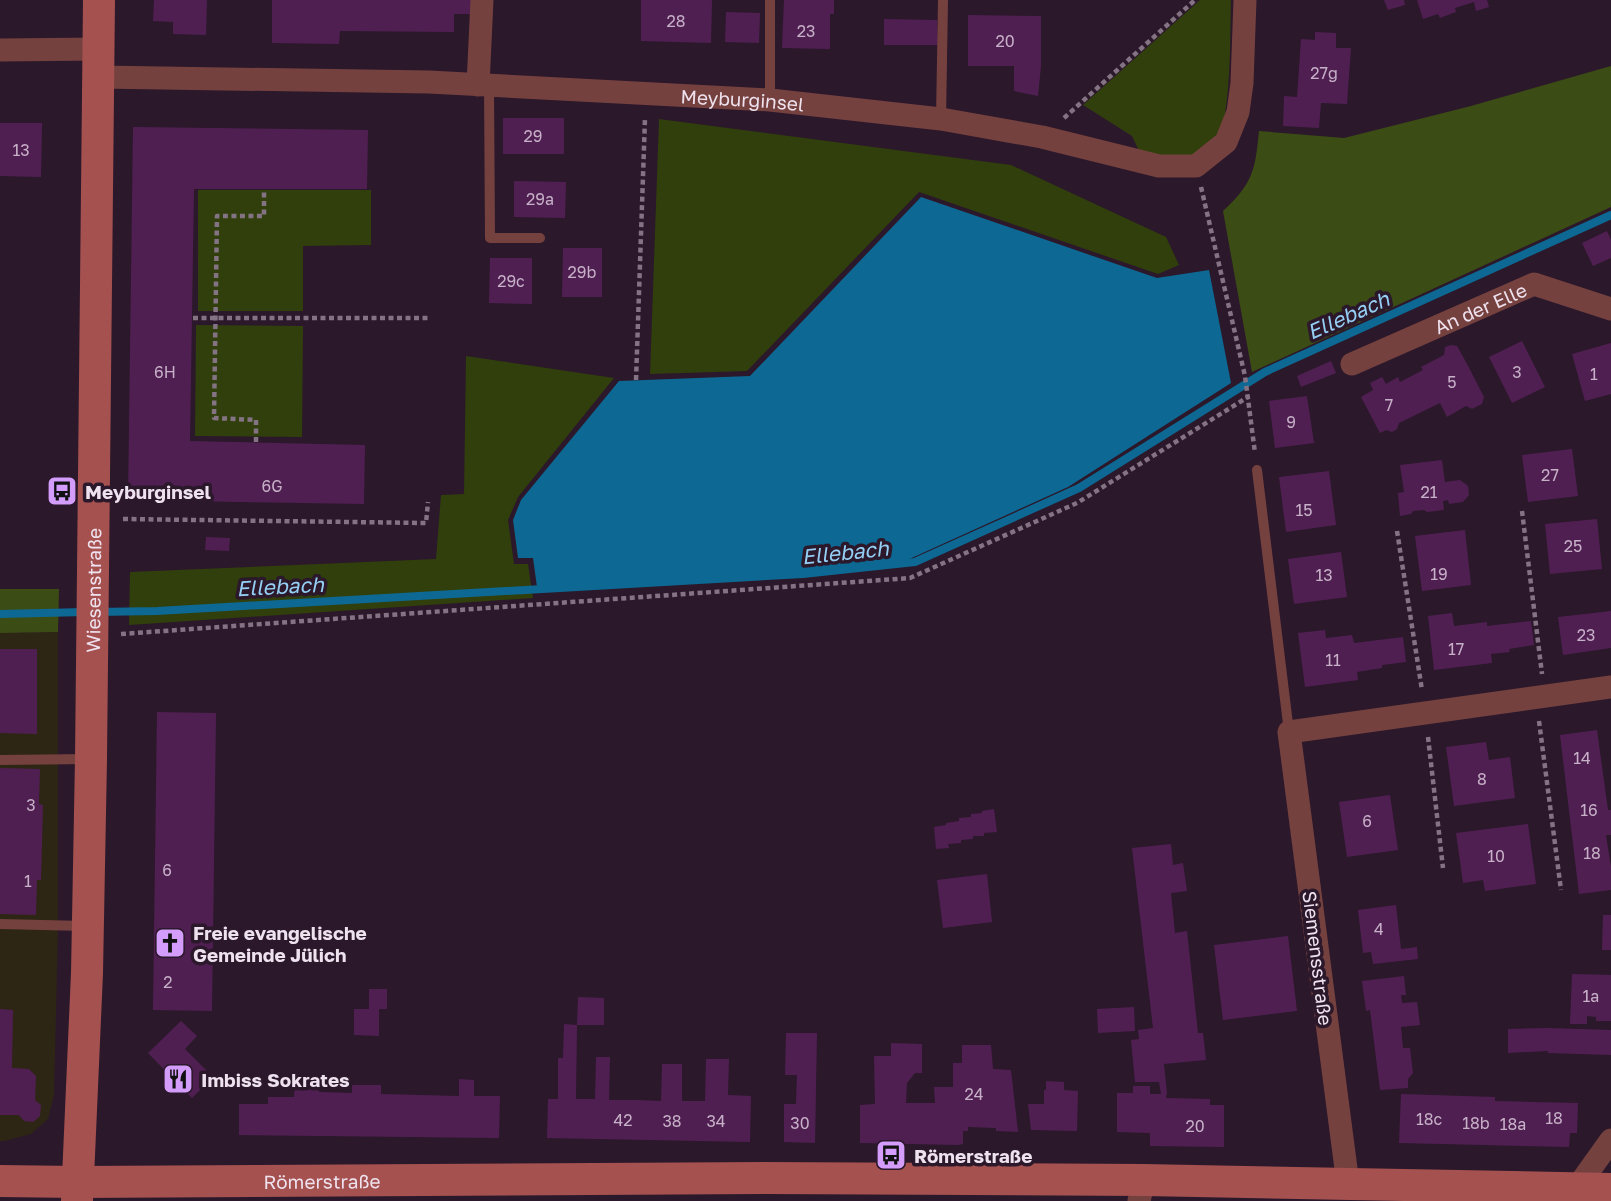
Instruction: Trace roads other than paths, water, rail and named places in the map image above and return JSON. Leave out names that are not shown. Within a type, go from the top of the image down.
[{"type":"main road","name":"Wiesenstraße","points":[[77,1191],[88,926],[99,0]]},
{"type":"main road","name":"Römerstraße","points":[[0,1181],[77,1191],[737,1178],[1142,1191],[1348,1184],[1611,1189]]},
{"type":"street","points":[[482,0],[483,85]]},
{"type":"street","name":"Meyburginsel","points":[[0,50],[99,63],[770,100],[941,119],[1042,137],[1159,166],[1196,166],[1226,142],[1238,112],[1242,83],[1245,0]]},
{"type":"street","name":"An der Elle","points":[[1352,364],[1534,284],[1611,309]]},
{"type":"street","points":[[1289,732],[1611,687]]},
{"type":"street","name":"Siemensstraße","points":[[1289,732],[1348,1184]]},
{"type":"street","points":[[1577,1189],[1611,1140]]},
{"type":"lane","points":[[770,0],[770,100]]},
{"type":"lane","points":[[941,119],[943,0]]},
{"type":"lane","points":[[483,85],[490,238],[540,238]]},
{"type":"lane","name":"Siemensstraße","points":[[1257,470],[1289,732]]},
{"type":"lane","points":[[0,760],[91,759]]},
{"type":"lane","points":[[0,924],[88,926]]},
{"type":"water","points":[[921,197],[1157,278],[1209,270],[1231,383],[1068,487],[905,561],[794,572],[537,587],[533,558],[518,558],[513,520],[521,500],[619,381],[750,376]]},
{"type":"waterway","name":"Ellebach","points":[[97,612],[157,611],[803,574],[915,562],[1079,488],[1265,372],[1611,215]]},
{"type":"waterway","name":"Ellebach","points":[[0,614],[85,612]]},
{"type":"place","name":"Meyburginsel","points":[[62,491]]},
{"type":"place","name":"Freie evangelische Gemeinde Jülich","points":[[170,943]]},
{"type":"place","name":"Imbiss Sokrates","points":[[178,1079]]},
{"type":"place","name":"Römerstraße","points":[[891,1155]]}]
